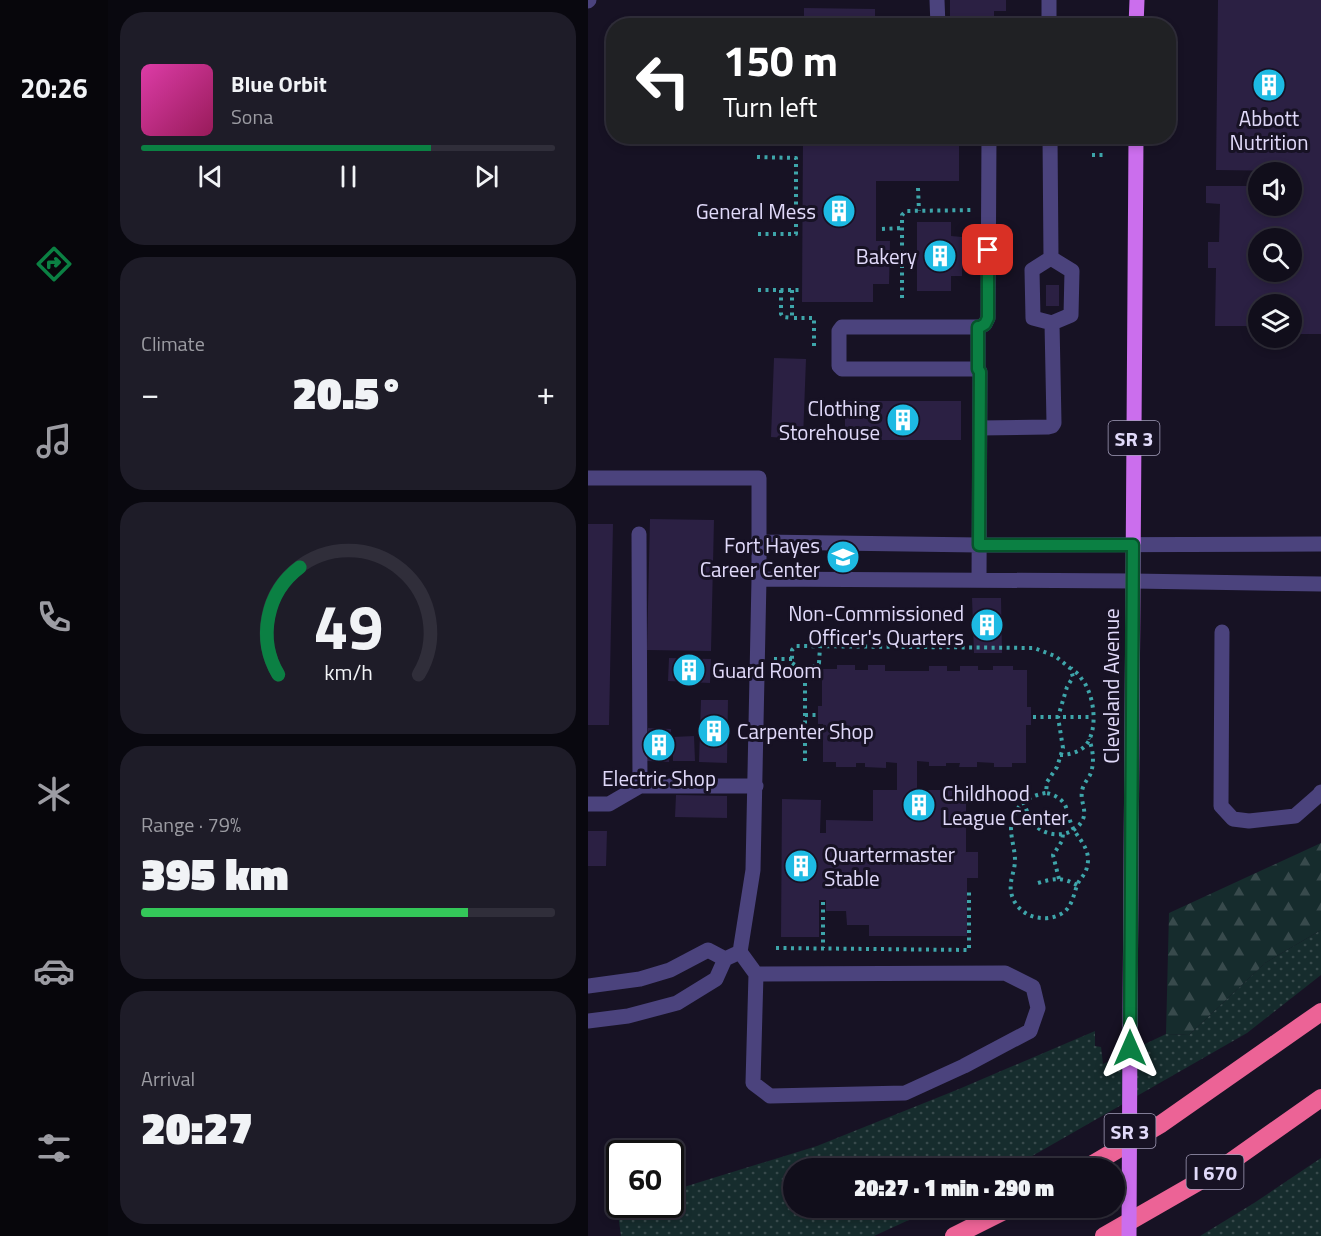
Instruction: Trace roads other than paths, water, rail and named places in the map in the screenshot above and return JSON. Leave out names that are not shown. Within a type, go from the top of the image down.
[{"type":"highway","points":[[1103,1158],[1161,1124],[1321,1012]]},
{"type":"highway","name":"I 670","points":[[1104,1236],[1219,1170],[1321,1098]]},
{"type":"highway","points":[[954,1236],[990,1218]]},
{"type":"main road","points":[[1136,18],[1137,0]]},
{"type":"main road","name":"Cleveland Avenue","points":[[1129,1236],[1136,144]]},
{"type":"lane","points":[[936,0],[937,18]]},
{"type":"lane","points":[[1049,0],[1049,18]]},
{"type":"lane","points":[[978,369],[842,369],[839,366],[839,331],[842,327],[980,327],[985,324],[988,318],[989,144]]},
{"type":"lane","points":[[1050,144],[1051,258]]},
{"type":"lane","points":[[1051,258],[1072,272],[1071,315],[1052,323],[1033,318],[1032,270],[1051,258]]},
{"type":"lane","points":[[980,428],[1052,426],[1054,423],[1052,323]]},
{"type":"lane","points":[[978,327],[978,369],[980,372],[979,580]]},
{"type":"lane","points":[[588,478],[759,478],[753,870],[740,952],[756,974],[753,1083],[770,1096],[905,1093],[1030,1032],[1038,1008],[1033,987],[1005,973],[756,974]]},
{"type":"lane","points":[[639,534],[640,786]]},
{"type":"lane","points":[[759,542],[979,545],[1321,544]]},
{"type":"lane","points":[[759,579],[1321,584]]},
{"type":"lane","points":[[1222,632],[1221,806],[1233,819],[1249,821],[1295,816],[1321,792]]},
{"type":"lane","points":[[588,804],[609,804],[640,786],[756,786]]},
{"type":"lane","points":[[588,986],[640,979],[670,970],[708,950],[725,959]]},
{"type":"lane","points":[[588,1021],[628,1016],[677,1003],[716,979],[725,959],[740,952]]},
{"type":"place","name":"Abbott Nutrition","points":[[1269,85]]},
{"type":"place","name":"General Mess","points":[[839,211]]},
{"type":"place","name":"Bakery","points":[[940,256]]},
{"type":"place","name":"Clothing Storehouse","points":[[903,420]]},
{"type":"place","name":"Fort Hayes Career Center","points":[[843,557]]},
{"type":"place","name":"Non-Commissioned Officer's Quarters","points":[[987,625]]},
{"type":"place","name":"Guard Room","points":[[689,670]]},
{"type":"place","name":"Carpenter Shop","points":[[714,731]]},
{"type":"place","name":"Electric Shop","points":[[659,745]]},
{"type":"place","name":"Childhood League Center","points":[[919,805]]},
{"type":"place","name":"Quartermaster Stable","points":[[801,866]]}]
